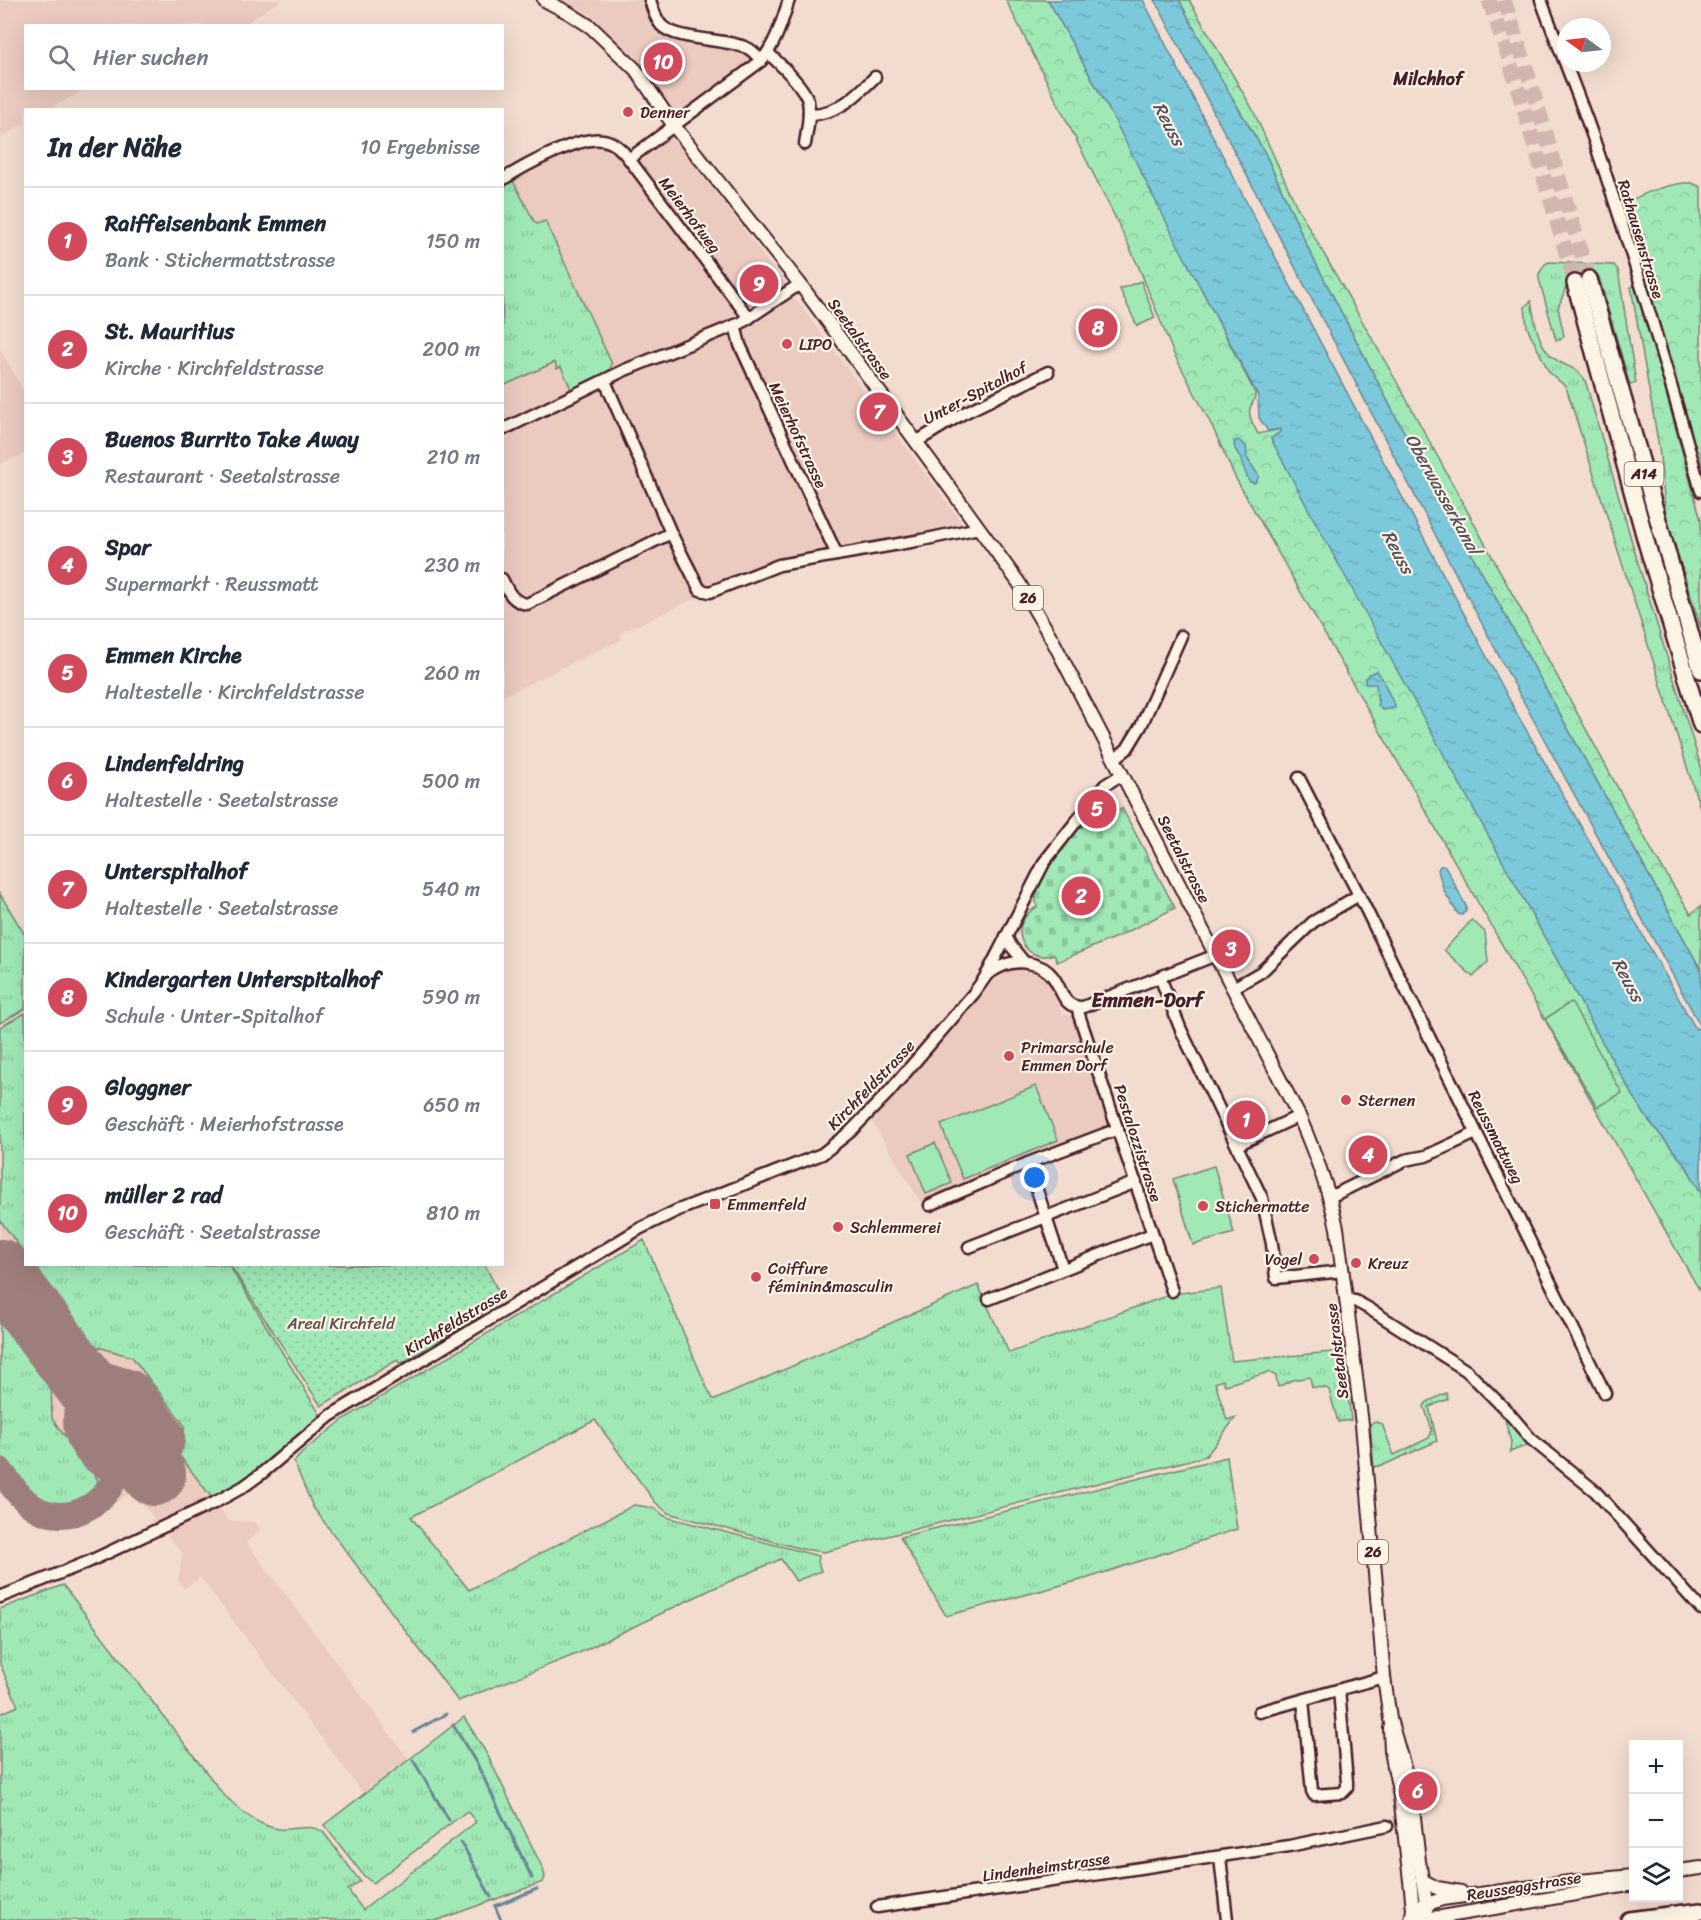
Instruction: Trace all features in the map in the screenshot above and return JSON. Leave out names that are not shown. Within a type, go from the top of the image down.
[{"type":"highway","name":"A14","points":[[1701,669],[1582,281],[1644,535],[1701,725]]},
{"type":"highway","points":[[1629,1920],[1701,1911]]},
{"type":"main road","name":"Seetalstrasse","points":[[544,0],[583,21],[629,62],[674,126],[800,284],[1019,583],[1114,759],[1299,1116],[1314,1150],[1330,1197],[1343,1271],[1362,1424],[1384,1677],[1390,1719],[1411,1792],[1427,1919]]},
{"type":"main road","name":"Seetalstrasse","points":[[1390,1719],[1389,1740],[1405,1830],[1412,1915]]},
{"type":"main road","points":[[1683,1870],[1701,1868]]},
{"type":"main road","points":[[1683,1876],[1701,1874]]},
{"type":"main road","name":"Reusseggstrasse","points":[[1412,1915],[1426,1904],[1442,1899],[1629,1876]]},
{"type":"main road","name":"Reusseggstrasse","points":[[1422,1880],[1437,1888],[1474,1894]]},
{"type":"main road","name":"Reusseggstrasse","points":[[1427,1919],[1629,1885]]},
{"type":"main road","points":[[1412,1915],[1427,1919]]},
{"type":"street","points":[[650,0],[657,19],[668,31],[715,39],[749,48],[764,57],[804,92],[809,114],[805,144]]},
{"type":"street","points":[[504,179],[551,154],[588,140],[606,140],[615,144],[629,159],[764,57],[776,37],[789,0]]},
{"type":"street","name":"Rathausenstrasse","points":[[1540,0],[1592,135],[1677,404],[1701,491]]},
{"type":"street","points":[[809,114],[837,109],[875,77]]},
{"type":"street","name":"Meierhofweg","points":[[629,159],[749,318]]},
{"type":"street","points":[[504,429],[624,370],[735,325],[800,284]]},
{"type":"street","name":"Meierhofstrasse","points":[[735,325],[740,345],[837,555]]},
{"type":"street","name":"Unter-Spitalhof","points":[[916,442],[962,414],[1048,372]]},
{"type":"street","points":[[605,381],[671,533],[700,590],[710,592],[779,565],[979,528]]},
{"type":"street","points":[[504,583],[513,599],[527,604],[671,533]]},
{"type":"street","points":[[1114,759],[1127,750],[1141,726],[1182,636]]},
{"type":"street","name":"Kirchfeldstrasse","points":[[0,1598],[88,1562],[243,1487],[330,1416],[639,1229],[676,1211],[822,1154],[851,1131],[888,1093],[974,993],[986,976],[1045,861],[1105,785],[1121,775]]},
{"type":"street","name":"Reussmattweg","points":[[1299,778],[1605,1393]]},
{"type":"street","points":[[1233,988],[1260,972],[1314,922],[1359,895]]},
{"type":"street","points":[[1006,936],[1024,962],[1047,970],[1055,980],[1065,1001],[1078,1007],[1098,1002],[1216,956]]},
{"type":"street","name":"Kirchfeldstrasse","points":[[986,976],[1003,965],[1024,962]]},
{"type":"street","points":[[1160,978],[1181,1030],[1262,1198],[1272,1244],[1276,1278],[1343,1271]]},
{"type":"street","name":"Pestalozzistrasse","points":[[1078,1007],[1172,1291]]},
{"type":"street","points":[[1237,1145],[1299,1116]]},
{"type":"street","points":[[930,1205],[1028,1163],[1118,1129]]},
{"type":"street","points":[[1330,1197],[1406,1160],[1426,1156],[1476,1132]]},
{"type":"street","points":[[1028,1163],[1063,1269]]},
{"type":"street","points":[[969,1247],[1136,1182]]},
{"type":"street","points":[[989,1299],[1152,1234]]},
{"type":"street","points":[[1347,1300],[1361,1304],[1467,1371],[1531,1439],[1595,1491],[1701,1609]]},
{"type":"street","points":[[1259,1712],[1384,1677]]},
{"type":"street","points":[[1303,1700],[1312,1791],[1314,1795],[1319,1796],[1342,1793],[1347,1788],[1347,1782],[1339,1690]]},
{"type":"street","name":"Lindenheimstrasse","points":[[877,1907],[1220,1857],[1387,1826]]},
{"type":"street","points":[[1220,1857],[1227,1920]]},
{"type":"shaded area","points":[[0,0],[281,0],[245,24],[24,24],[24,90],[83,90],[51,108],[24,108],[24,124],[0,138]]},
{"type":"shaded area","points":[[544,0],[650,0],[663,27],[749,48],[761,61],[674,126],[629,62]]},
{"type":"shaded area","points":[[666,125],[974,539],[959,538],[777,570],[713,598],[701,596],[620,633],[622,639],[504,696],[504,385],[555,362],[561,367],[573,391],[609,371],[612,364],[545,221],[537,224],[534,221],[512,179],[583,137],[598,134],[608,136],[625,146],[637,147]]},
{"type":"shaded area","points":[[0,348],[24,392],[24,454],[0,464]]},
{"type":"shaded area","name":"Primarschule Emmen Dorf","points":[[1032,968],[1045,974],[1053,987],[1062,1013],[1076,1018],[1115,1126],[926,1203],[920,1201],[871,1120],[994,980],[1008,969]]},
{"type":"shaded area","points":[[0,1220],[24,1253],[24,1266],[35,1266],[95,1346],[132,1357],[185,1426],[179,1456],[229,1521],[254,1522],[261,1530],[246,1542],[408,1758],[363,1793],[200,1577],[184,1589],[178,1580],[183,1554],[164,1531],[151,1527],[153,1517],[133,1490],[95,1517],[63,1527],[51,1526],[22,1512],[0,1481]]},
{"type":"green space","points":[[1006,0],[1048,0],[1112,115],[1255,393],[1250,415],[1258,434],[1281,429],[1271,439],[1615,1065],[1646,1117],[1686,1166],[1701,1193],[1701,1293],[1235,477],[1213,428],[1173,352],[1122,231]]},
{"type":"green space","points":[[1179,0],[1189,0],[1252,108],[1296,205],[1402,391],[1656,858],[1691,914],[1701,906],[1701,970],[1397,419],[1309,250],[1265,153],[1221,79]]},
{"type":"green space","points":[[512,179],[534,221],[537,224],[545,221],[612,364],[609,371],[572,391],[561,367],[557,369],[555,362],[504,386],[504,184]]},
{"type":"green space","points":[[1684,183],[1692,183],[1701,187],[1701,474],[1623,213],[1623,208],[1628,203],[1642,195]]},
{"type":"green space","points":[[1549,262],[1614,265],[1618,270],[1636,383],[1630,385],[1597,275],[1568,282],[1558,308],[1564,336],[1556,340],[1539,279],[1539,274]]},
{"type":"green space","points":[[1141,281],[1155,318],[1137,326],[1120,289]]},
{"type":"green space","points":[[1636,285],[1701,520],[1701,628],[1666,517],[1659,447],[1631,287]]},
{"type":"green space","points":[[1531,301],[1538,334],[1546,350],[1558,361],[1582,375],[1585,380],[1701,767],[1701,811],[1566,387],[1549,372],[1527,327],[1525,307]]},
{"type":"green space","points":[[1122,808],[1175,908],[1121,935],[1057,962],[1054,954],[1043,956],[1034,954],[1027,949],[1020,932],[1027,914],[1037,907],[1035,895],[1047,869],[1076,830]]},
{"type":"green space","points":[[0,894],[24,933],[24,1010],[0,1023]]},
{"type":"green space","points":[[1472,920],[1485,932],[1488,962],[1473,977],[1444,950]]},
{"type":"green space","points":[[1571,1002],[1622,1093],[1597,1107],[1545,1019]]},
{"type":"green space","points":[[24,1014],[24,1253],[0,1220],[0,1027]]},
{"type":"green space","points":[[1036,1086],[1058,1140],[963,1179],[941,1125]]},
{"type":"green space","points":[[935,1143],[952,1183],[926,1194],[910,1154]]},
{"type":"green space","name":"Stichermatte","points":[[1214,1166],[1234,1233],[1193,1245],[1173,1179]]},
{"type":"green space","points":[[644,1240],[713,1399],[978,1285],[1009,1353],[1172,1294],[1221,1288],[1232,1361],[1343,1351],[1351,1420],[1338,1422],[1329,1390],[1312,1387],[1310,1377],[1292,1380],[1278,1387],[1276,1376],[1269,1372],[1225,1385],[1223,1380],[1215,1383],[1227,1420],[1236,1417],[1206,1456],[824,1552],[802,1549],[668,1513],[655,1502],[595,1420],[411,1517],[469,1590],[634,1505],[655,1508],[670,1518],[819,1556],[821,1571],[796,1581],[781,1559],[712,1589],[579,1653],[458,1701],[313,1507],[294,1462],[304,1451],[344,1419]]},
{"type":"green space","points":[[35,1266],[230,1266],[321,1416],[256,1473],[228,1491],[212,1498],[179,1455],[185,1426],[132,1357],[95,1346]]},
{"type":"green space","name":"Areal Kirchfeld","points":[[231,1266],[486,1266],[501,1297],[480,1310],[482,1315],[400,1364],[397,1360],[321,1406]]},
{"type":"green space","points":[[0,1315],[51,1382],[52,1419],[98,1480],[96,1486],[81,1501],[65,1506],[45,1504],[29,1495],[0,1457]]},
{"type":"green space","points":[[1446,1393],[1448,1399],[1429,1407],[1437,1441],[1386,1464],[1374,1467],[1370,1424],[1376,1422],[1382,1424],[1394,1455],[1429,1438],[1432,1430],[1424,1406],[1427,1402]]},
{"type":"green space","points":[[1503,1412],[1529,1443],[1528,1445],[1510,1452],[1511,1442]]},
{"type":"green space","points":[[1227,1457],[1237,1529],[1088,1578],[946,1616],[900,1537]]},
{"type":"green space","points":[[63,1585],[223,1794],[248,1816],[263,1824],[279,1829],[308,1827],[324,1833],[360,1881],[348,1890],[363,1910],[476,1822],[467,1811],[373,1883],[364,1876],[324,1825],[464,1717],[488,1756],[543,1869],[545,1877],[543,1882],[438,1920],[0,1920],[0,1801],[2,1799],[0,1796],[0,1714],[18,1706],[0,1664],[0,1609]]},
{"type":"water","name":"Reuss","points":[[1048,0],[1143,0],[1252,213],[1516,712],[1696,1029],[1699,1028],[1700,1025],[1502,662],[1155,0],[1179,0],[1221,79],[1265,153],[1309,250],[1397,419],[1701,970],[1701,1193],[1686,1166],[1646,1117],[1615,1065],[1313,518],[1271,439],[1281,429],[1268,431],[1259,418],[1258,396],[1112,115]]},
{"type":"water","points":[[1238,440],[1246,446],[1247,458],[1259,476],[1255,483],[1250,482],[1247,477],[1235,449],[1234,442]]},
{"type":"water","points":[[1377,671],[1395,708],[1382,710],[1378,705],[1376,684],[1365,684],[1365,679],[1369,674]]},
{"type":"water","points":[[1440,866],[1445,866],[1466,906],[1466,911],[1462,915],[1458,914],[1444,891],[1438,870]]},
{"type":"waterway","points":[[413,1732],[446,1714]]},
{"type":"waterway","points":[[453,1725],[477,1764],[532,1878]]},
{"type":"waterway","points":[[413,1760],[449,1820]]},
{"type":"waterway","points":[[461,1842],[491,1897]]},
{"type":"waterway","points":[[501,1920],[495,1906],[537,1889]]},
{"type":"taxiway","points":[[68,1361],[138,1387],[172,1433],[171,1445],[165,1455],[149,1466],[126,1472],[105,1466],[90,1455],[84,1448],[77,1430],[77,1410],[82,1388],[79,1374]]},
{"type":"taxiway","points":[[0,1470],[22,1498],[33,1507],[53,1514],[81,1511],[94,1504],[105,1494],[119,1469],[120,1444],[110,1414]]},
{"type":"runway","points":[[0,1271],[154,1474]]},
{"type":"tunnel","points":[[1489,0],[1509,59],[1575,283]]},
{"type":"tunnel","points":[[1504,0],[1589,279]]},
{"type":"place","name":"müller 2 rad","points":[[663,62]]},
{"type":"place","name":"Denner","points":[[628,112]]},
{"type":"place","name":"Gloggner","points":[[759,284]]},
{"type":"place","name":"Kindergarten Unterspitalhof","points":[[1098,328]]},
{"type":"place","name":"LIPO","points":[[787,344]]},
{"type":"place","name":"Unterspitalhof","points":[[879,412]]},
{"type":"place","name":"Emmen Kirche","points":[[1097,809]]},
{"type":"place","name":"St. Mauritius","points":[[1081,896]]},
{"type":"place","name":"Buenos Burrito Take Away","points":[[1231,949]]},
{"type":"place","name":"Primarschule Emmen Dorf","points":[[1009,1056]]},
{"type":"place","name":"Sternen","points":[[1346,1100]]},
{"type":"place","name":"Raiffeisenbank Emmen","points":[[1246,1120]]},
{"type":"place","name":"Spar","points":[[1368,1155]]},
{"type":"place","name":"Emmenfeld","points":[[715,1204]]},
{"type":"place","name":"Stichermatte","points":[[1203,1206]]},
{"type":"place","name":"Schlemmerei","points":[[838,1227]]},
{"type":"place","name":"Vogel","points":[[1314,1259]]},
{"type":"place","name":"Kreuz","points":[[1356,1263]]},
{"type":"place","name":"Coiffure féminin&masculin","points":[[756,1277]]},
{"type":"place","name":"Lindenfeldring","points":[[1418,1791]]},
{"type":"district","name":"Milchhof","points":[[1428,79]]},
{"type":"district","name":"Emmen-Dorf","points":[[1147,1000]]},
{"type":"water label","name":"Oberwasserkanal","points":[[1443,494]]}]
